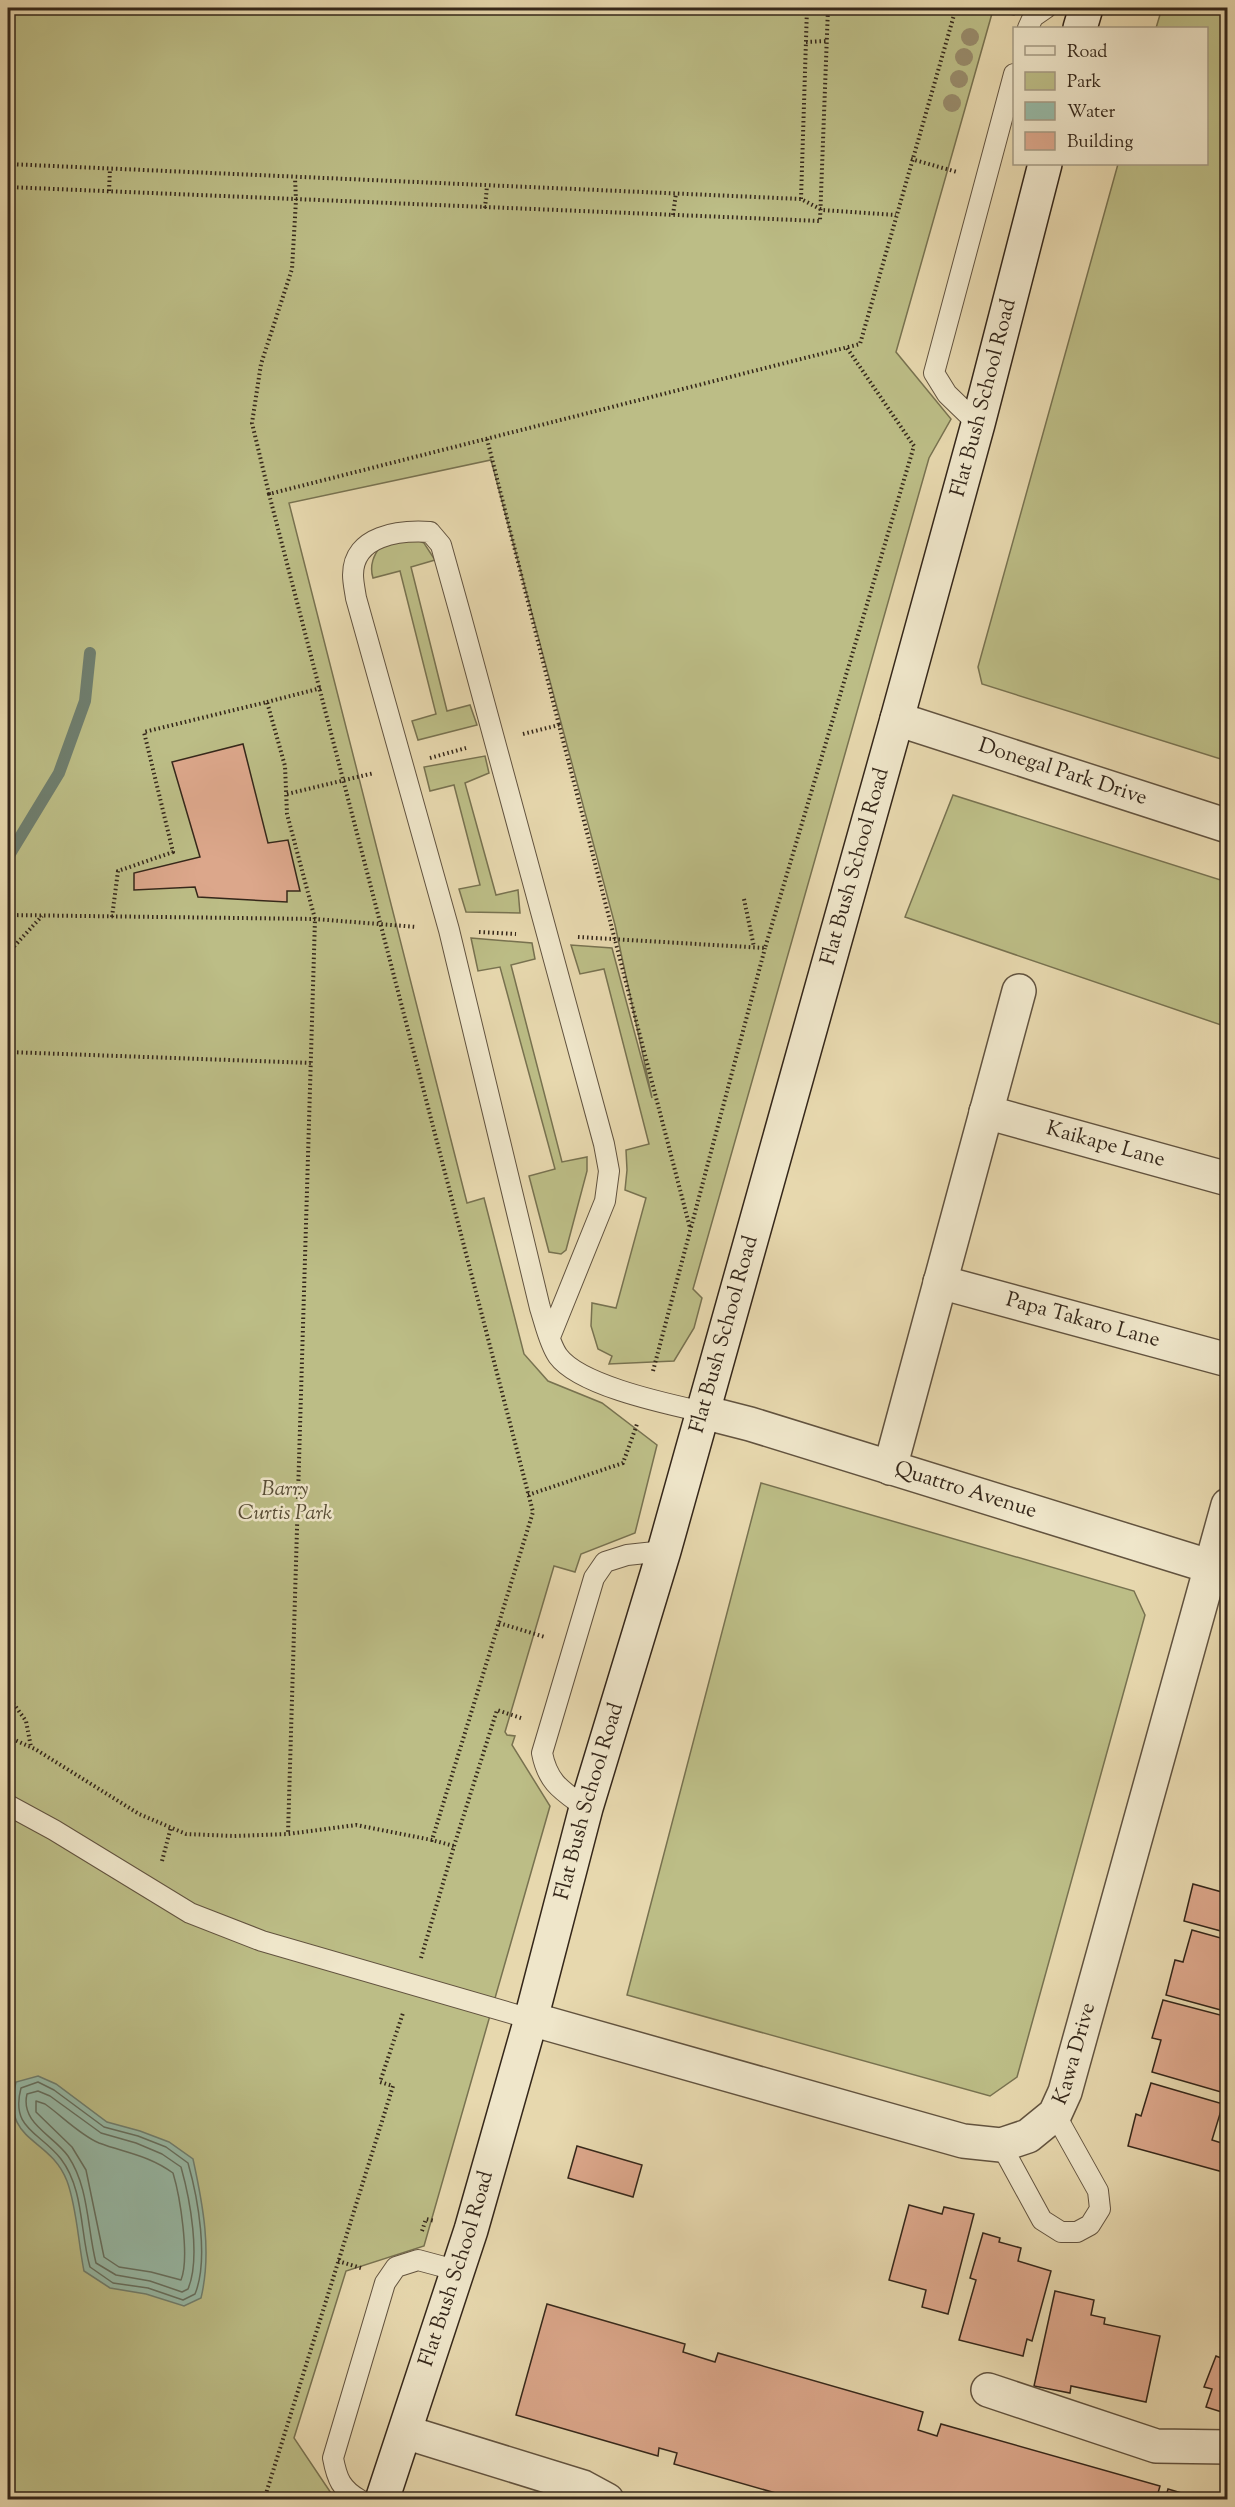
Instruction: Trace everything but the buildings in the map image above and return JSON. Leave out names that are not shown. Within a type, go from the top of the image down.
[{"type":"street","points":[[1080,27],[1086,8]]},
{"type":"street","name":"Flat Bush School Road","points":[[382,2499],[459,2271],[531,2019],[586,1808],[664,1551],[897,719],[978,424],[1045,165]]},
{"type":"street","name":"Donegal Park Drive","points":[[897,719],[1227,826]]},
{"type":"street","points":[[890,1468],[1019,991]]},
{"type":"street","name":"Kaikape Lane","points":[[986,1112],[1227,1179]]},
{"type":"street","name":"Papa Takaro Lane","points":[[940,1282],[1227,1360]]},
{"type":"street","name":"Quattro Avenue","points":[[703,1412],[750,1424],[1218,1570]]},
{"type":"street","name":"Kawa Drive","points":[[531,2019],[963,2141],[1001,2145],[1028,2136],[1055,2114],[1065,2092],[1218,1570],[1227,1505]]},
{"type":"street","points":[[988,2390],[1156,2446],[1227,2447]]},
{"type":"street","points":[[405,2432],[572,2484],[607,2499]]},
{"type":"lane","points":[[1028,27],[1033,17],[1046,8]]},
{"type":"lane","points":[[978,424],[946,394],[934,373],[1013,79]]},
{"type":"lane","points":[[550,1337],[605,1201],[609,1171],[604,1144],[496,740],[441,545],[430,532],[408,530],[375,538],[359,553],[353,573],[359,610],[449,930],[540,1308],[550,1337],[558,1355],[567,1364],[589,1377],[646,1399],[703,1412]]},
{"type":"lane","points":[[586,1808],[556,1787],[545,1769],[542,1753],[594,1578],[605,1562],[627,1555],[664,1551]]},
{"type":"lane","points":[[8,1804],[190,1913],[262,1941],[531,2019]]},
{"type":"lane","points":[[1001,2145],[1042,2220],[1061,2232],[1077,2232],[1090,2225],[1100,2209],[1098,2191],[1055,2114]]},
{"type":"lane","points":[[360,2499],[347,2492],[336,2474],[333,2458],[386,2283],[396,2267],[418,2260],[459,2271]]},
{"type":"path","points":[[801,198],[807,8]]},
{"type":"path","points":[[8,187],[820,221],[828,8]]},
{"type":"path","points":[[269,494],[860,344],[956,8]]},
{"type":"path","points":[[806,42],[827,40]]},
{"type":"path","points":[[911,159],[986,180]]},
{"type":"path","points":[[8,164],[801,198],[822,210],[896,215]]},
{"type":"path","points":[[109,191],[110,169]]},
{"type":"path","points":[[8,1737],[31,1748],[139,1814],[186,1833],[234,1836],[288,1834],[356,1825],[432,1840],[533,1512],[252,423],[261,364],[292,269],[295,178]]},
{"type":"path","points":[[485,208],[487,186]]},
{"type":"path","points":[[674,215],[676,193]]},
{"type":"path","points":[[528,1495],[623,1463],[646,1399],[765,948],[914,446],[847,348]]},
{"type":"path","points":[[487,439],[559,725]]},
{"type":"path","points":[[112,917],[118,871],[173,852],[144,732],[321,688]]},
{"type":"path","points":[[267,702],[285,766],[287,814],[315,919],[288,1834]]},
{"type":"path","points":[[744,899],[754,947]]},
{"type":"path","points":[[8,915],[315,919],[449,930],[765,948]]},
{"type":"path","points":[[8,953],[42,916]]},
{"type":"path","points":[[613,939],[690,1228]]},
{"type":"path","points":[[8,1052],[312,1063]]},
{"type":"path","points":[[499,1623],[532,1633]]},
{"type":"path","points":[[8,1696],[26,1721],[31,1748]]},
{"type":"path","points":[[454,1845],[497,1710],[550,1729]]},
{"type":"path","points":[[161,1864],[171,1827]]},
{"type":"path","points":[[264,2499],[371,2155]]},
{"type":"path","points":[[426,2219],[435,2221]]},
{"type":"green space","name":"Barry Curtis Park","points":[[8,8],[1020,8],[1014,15],[993,10],[896,352],[951,419],[929,458],[693,1289],[702,1298],[694,1328],[674,1361],[609,1364],[612,1356],[598,1349],[591,1326],[592,1303],[616,1308],[646,1198],[625,1190],[626,1150],[649,1144],[604,969],[580,974],[571,945],[612,948],[652,1098],[615,925],[491,460],[289,503],[467,1203],[484,1198],[524,1354],[548,1381],[602,1403],[657,1445],[635,1533],[581,1554],[575,1572],[554,1566],[505,1732],[507,1735],[515,1736],[512,1745],[550,1806],[424,2246],[346,2271],[294,2438],[335,2499],[8,2499]]},
{"type":"green space","points":[[1162,8],[1227,8],[1227,761],[982,684],[978,667],[1118,165],[1208,165],[1208,27],[1156,27]]},
{"type":"green space","points":[[415,539],[424,543],[435,560],[411,567],[447,711],[470,705],[477,725],[418,740],[412,721],[436,714],[400,571],[373,578],[372,569],[374,556],[381,545]]},
{"type":"green space","points":[[485,756],[489,773],[465,783],[496,895],[518,890],[520,913],[466,912],[459,889],[480,885],[454,785],[430,791],[424,767]]},
{"type":"green space","points":[[953,795],[1227,882],[1227,1027],[905,917]]},
{"type":"green space","points":[[471,938],[532,943],[535,959],[511,965],[562,1162],[587,1157],[587,1171],[566,1250],[561,1254],[549,1252],[529,1176],[555,1169],[500,967],[478,971]]},
{"type":"green space","points":[[761,1483],[1134,1591],[1145,1615],[1017,2077],[990,2096],[627,1995]]},
{"type":"water","points":[[38,2076],[56,2084],[107,2122],[169,2142],[193,2159],[205,2228],[206,2263],[201,2298],[184,2306],[146,2294],[110,2288],[84,2271],[67,2181],[59,2166],[29,2138],[15,2117],[13,2102],[16,2082]]},
{"type":"waterway","points":[[8,857],[59,773],[85,701],[90,653]]}]
